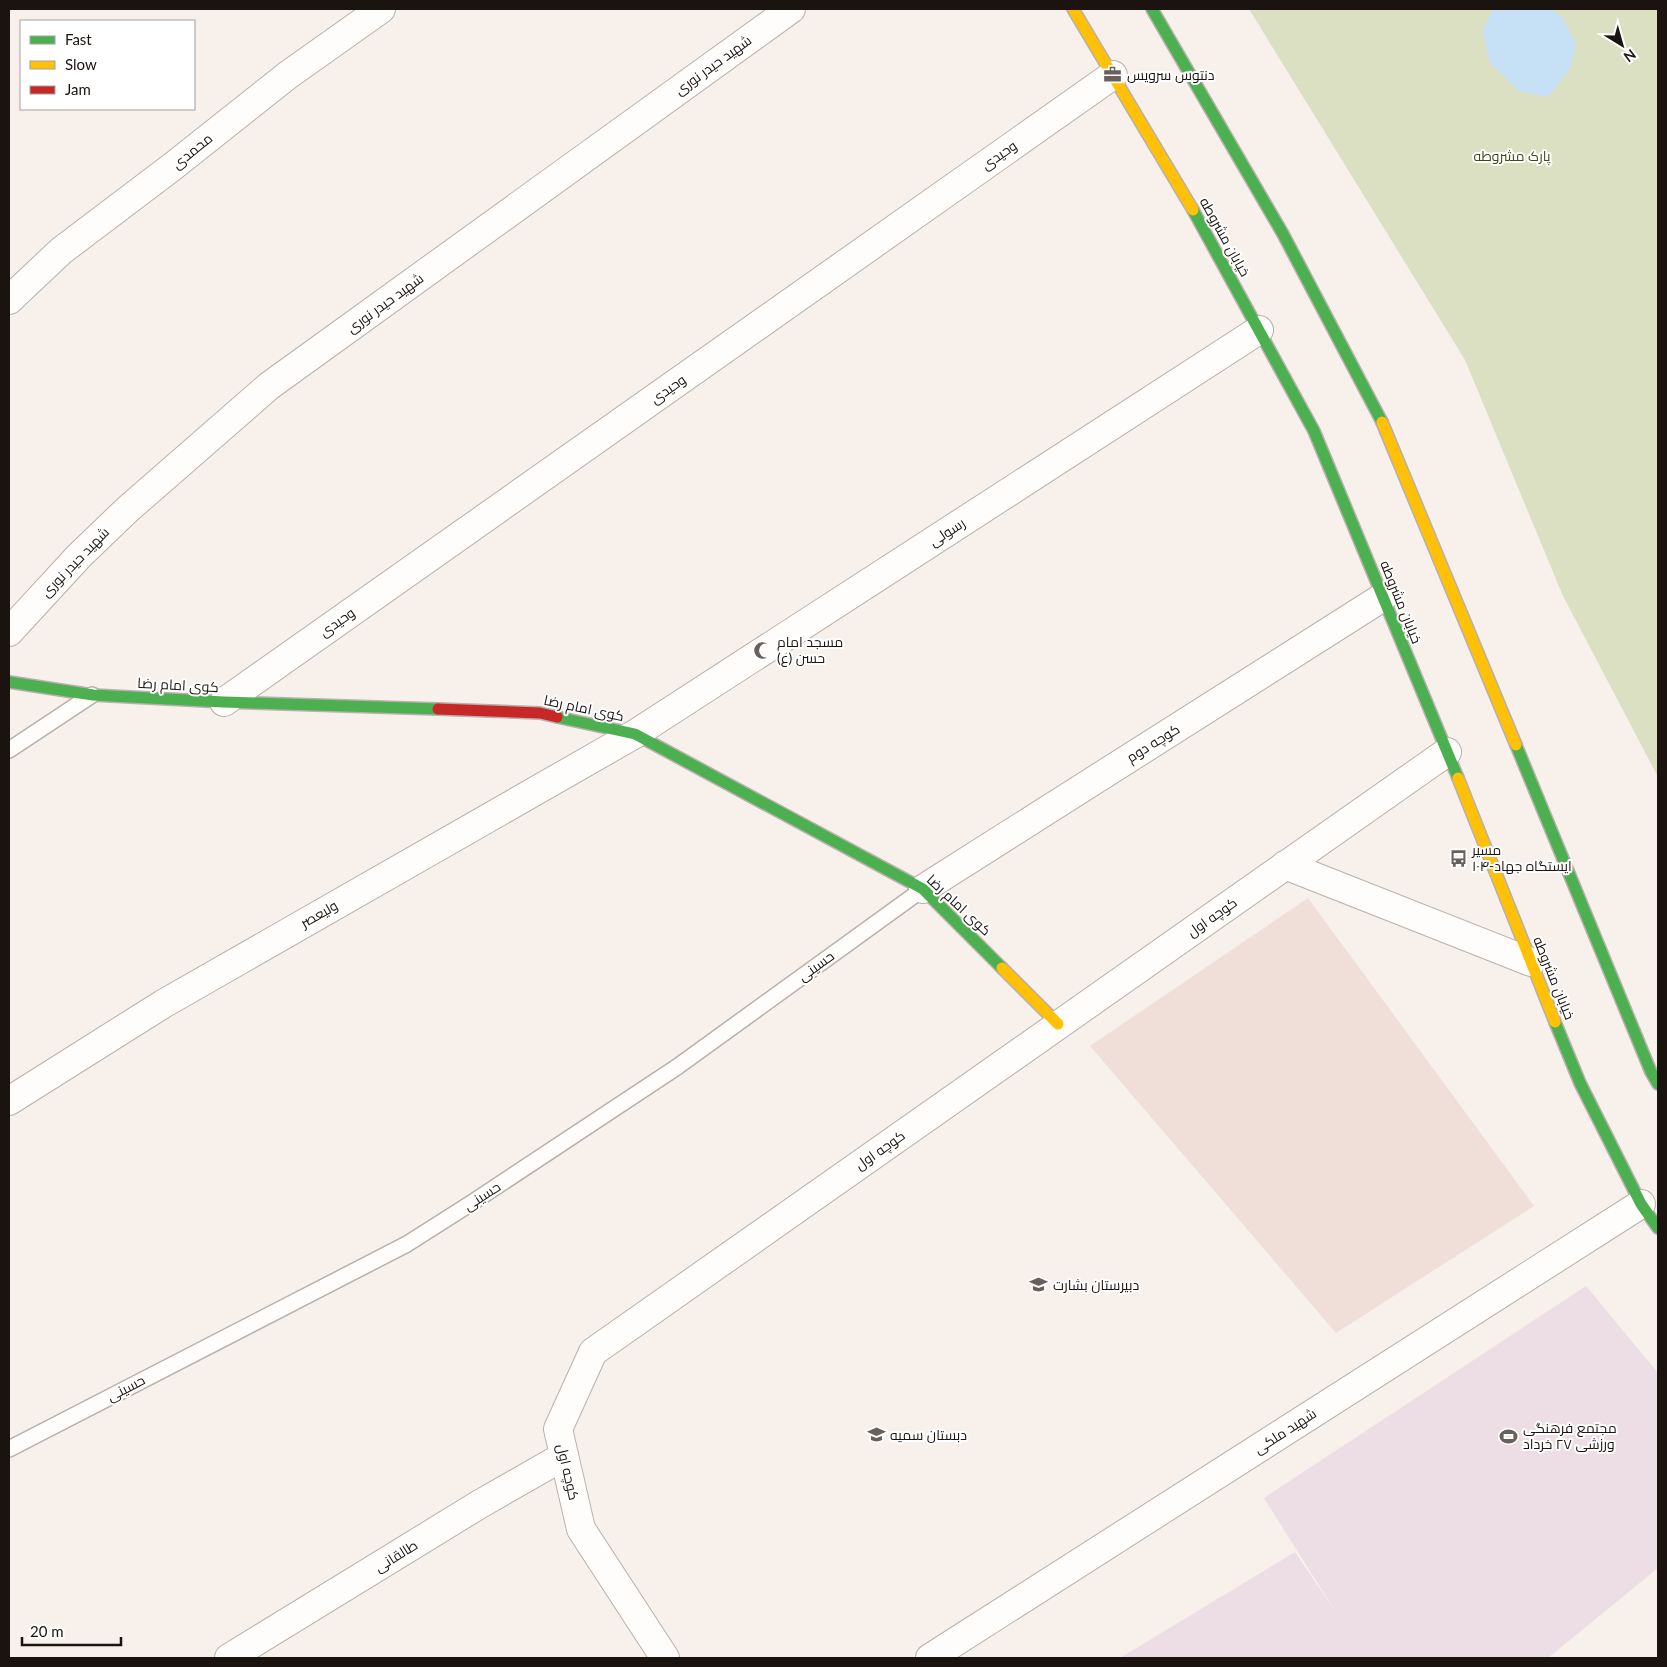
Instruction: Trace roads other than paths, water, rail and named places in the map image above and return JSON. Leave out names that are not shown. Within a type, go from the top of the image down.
[{"type":"main road","name":"خیابان مشروطه","points":[[1074,9],[1180,187],[1314,431],[1447,752],[1580,1083],[1641,1204],[1658,1228]]},
{"type":"main road","points":[[1152,9],[1283,234],[1382,423],[1651,1072],[1658,1084]]},
{"type":"main road","name":"کوی امام رضا","points":[[9,682],[93,695],[224,702],[540,713],[635,734],[924,889],[1058,1024]]},
{"type":"street","name":"محمدی","points":[[9,300],[61,251],[172,167],[288,75],[381,9]]},
{"type":"street","name":"شهید حیدر نوری","points":[[9,632],[79,556],[128,509],[269,386],[791,9]]},
{"type":"street","name":"وحیدی","points":[[224,702],[1113,75]]},
{"type":"street","name":"رسولی","points":[[635,734],[1259,330]]},
{"type":"street","name":"کوچه دوم","points":[[924,889],[1383,596]]},
{"type":"street","name":"ولیعصر","points":[[9,1101],[163,1004],[635,734]]},
{"type":"street","name":"کوچه اول","points":[[661,1657],[581,1529],[564,1456],[558,1429],[593,1352],[1447,752]]},
{"type":"street","points":[[1285,865],[1531,962]]},
{"type":"street","name":"شهید ملکی","points":[[930,1658],[1641,1204]]},
{"type":"street","name":"طالقانی","points":[[229,1658],[480,1504],[564,1456]]},
{"type":"lane","points":[[9,750],[93,695]]},
{"type":"lane","name":"حسینی","points":[[9,1449],[415,1239],[676,1067],[924,889]]},
{"type":"water","points":[[1493,9],[1551,9],[1561,16],[1576,42],[1571,67],[1548,97],[1519,91],[1490,63],[1482,31]]},
{"type":"place","name":"دنتوس سرویس","points":[[1113,75]]},
{"type":"place","name":"مسجد امام حسن (ع)","points":[[763,650]]},
{"type":"place","name":"مسیر ۱۰۴-ایستگاه جهاد","points":[[1458,858]]},
{"type":"place","name":"دبیرستان بشارت","points":[[1039,1285]]},
{"type":"place","name":"دبستان سمیه","points":[[876,1435]]},
{"type":"place","name":"مجتمع فرهنگی ورزشی ۲۷ خرداد","points":[[1509,1436]]},
{"type":"park label","name":"پارک مشروطه","points":[[1512,156]]}]
